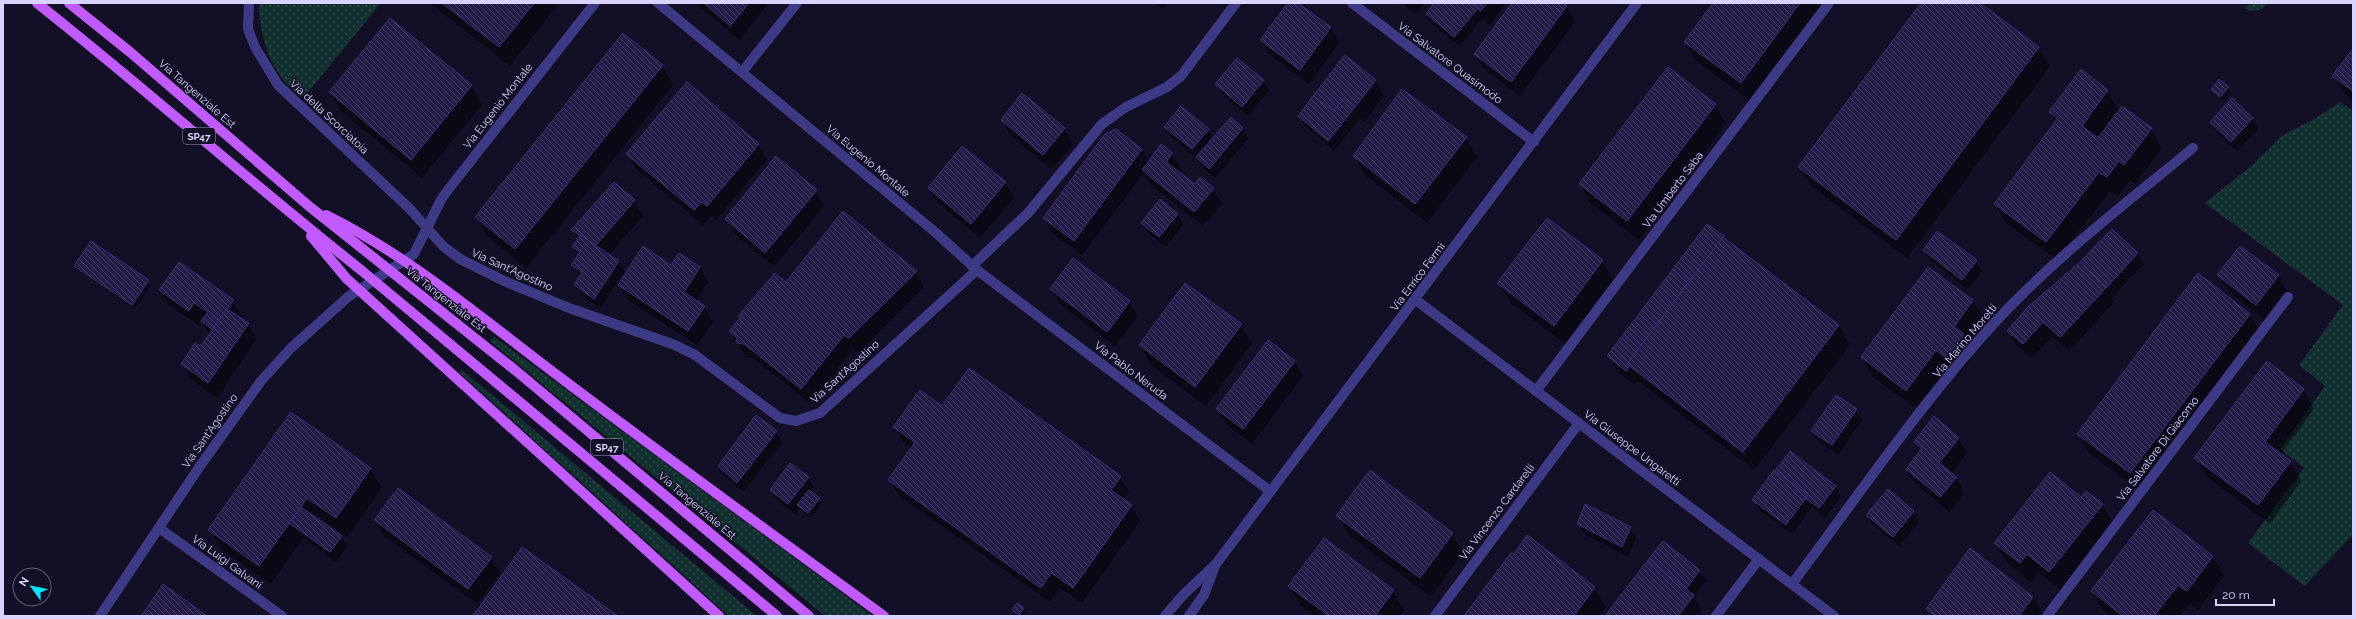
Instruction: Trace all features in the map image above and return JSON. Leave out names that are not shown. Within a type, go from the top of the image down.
[{"type":"main road","name":"SP47","points":[[37,3],[191,129],[298,220],[361,270],[777,616]]},
{"type":"main road","name":"Via Tangenziale Est","points":[[69,3],[130,52],[310,207],[515,370],[809,616]]},
{"type":"main road","points":[[310,207],[354,228],[418,270],[633,433],[884,616]]},
{"type":"main road","points":[[298,220],[347,279],[719,616]]},
{"type":"street","name":"Via della Scorciatoia","points":[[249,3],[248,29],[255,47],[278,85],[410,209],[428,228]]},
{"type":"street","name":"Via Eugenio Montale","points":[[428,228],[442,198],[595,3]]},
{"type":"street","name":"Via Eugenio Montale","points":[[658,3],[935,232],[975,268]]},
{"type":"street","points":[[742,72],[797,3]]},
{"type":"street","name":"Via Sant'Agostino","points":[[100,616],[200,466],[274,366],[304,335],[348,297],[414,254],[428,228],[448,250],[481,270],[569,308],[675,345],[695,355],[772,414],[788,420],[808,418],[820,413],[975,268],[1028,213],[1102,124],[1126,107],[1167,88],[1181,76],[1236,3]]},
{"type":"street","name":"Via Salvatore Quasimodo","points":[[1352,3],[1534,142]]},
{"type":"street","name":"Via Enrico Fermi","points":[[1165,616],[1183,595],[1216,564],[1416,300],[1637,3]]},
{"type":"street","name":"Via Umberto Saba","points":[[1536,391],[1829,3]]},
{"type":"street","name":"Via Marino Moretti","points":[[1792,584],[1938,390],[1997,320],[2043,274],[2088,234],[2193,148]]},
{"type":"street","name":"Via Pablo Neruda","points":[[975,268],[1270,491]]},
{"type":"street","name":"Via Salvatore Di Giacomo","points":[[2047,616],[2288,297]]},
{"type":"street","name":"Via Giuseppe Ungaretti","points":[[1416,300],[1834,616]]},
{"type":"street","name":"Via Vincenzo Cardarelli","points":[[1435,616],[1579,423]]},
{"type":"street","name":"Via Luigi Galvani","points":[[159,528],[282,616]]},
{"type":"street","points":[[1716,616],[1759,559]]},
{"type":"street","name":"Via Enrico Fermi","points":[[1190,616],[1204,595],[1216,564]]},
{"type":"green space","points":[[259,3],[381,3],[305,96],[300,96],[281,77],[274,66],[264,42],[261,29]]},
{"type":"green space","points":[[2247,3],[2268,3],[2260,10],[2253,11],[2243,8],[2249,5]]},
{"type":"green space","points":[[2340,102],[2353,111],[2353,534],[2305,586],[2248,543],[2304,468],[2280,449],[2325,386],[2299,365],[2343,305],[2205,203],[2251,166],[2283,135],[2316,118]]},
{"type":"green space","points":[[493,336],[873,616],[825,616],[490,341]]},
{"type":"green space","points":[[462,370],[757,616],[729,616],[459,372]]},
{"type":"building","points":[[442,3],[534,3],[499,47]]},
{"type":"building","points":[[704,3],[749,3],[730,26]]},
{"type":"building","points":[[1288,3],[1298,3],[1331,27],[1300,70],[1260,40]]},
{"type":"building","points":[[1434,3],[1471,3],[1478,8],[1454,37],[1426,14]]},
{"type":"building","points":[[1471,3],[1487,3],[1481,11]]},
{"type":"building","points":[[1512,3],[1563,3],[1567,6],[1511,82],[1474,54]]},
{"type":"building","points":[[1713,3],[1800,3],[1741,83],[1684,42]]},
{"type":"building","points":[[1921,3],[1980,3],[2039,47],[1896,240],[1798,167]]},
{"type":"building","points":[[390,18],[472,85],[411,160],[329,92]]},
{"type":"building","points":[[623,33],[663,65],[515,249],[475,217]]},
{"type":"building","points":[[2353,49],[2353,91],[2332,76]]},
{"type":"building","points":[[1345,55],[1376,80],[1355,107],[1344,98],[1333,111],[1313,96]]},
{"type":"building","points":[[1237,58],[1264,80],[1242,107],[1215,84]]},
{"type":"building","points":[[1668,67],[1716,104],[1627,221],[1579,184]]},
{"type":"building","points":[[2081,69],[2108,90],[2082,126],[2098,138],[2122,106],[2152,128],[2124,165],[2119,161],[2107,177],[2099,172],[2046,242],[1994,204],[2058,118],[2049,112]]},
{"type":"building","points":[[2219,79],[2229,87],[2220,97],[2211,89]]},
{"type":"building","points":[[687,82],[759,144],[707,206],[702,202],[694,210],[626,154]]},
{"type":"building","points":[[1402,89],[1467,137],[1415,204],[1353,156]]},
{"type":"building","points":[[1022,93],[1065,128],[1043,155],[1001,120]]},
{"type":"building","points":[[1313,96],[1333,111],[1344,98],[1355,107],[1328,141],[1298,116]]},
{"type":"building","points":[[2232,98],[2253,118],[2231,142],[2210,122]]},
{"type":"building","points":[[1181,106],[1209,129],[1192,149],[1164,127]]},
{"type":"building","points":[[1231,117],[1243,128],[1209,169],[1196,157]]},
{"type":"building","points":[[1116,129],[1142,149],[1074,241],[1043,218],[1105,134]]},
{"type":"building","points":[[1161,144],[1173,153],[1166,162],[1195,184],[1200,177],[1214,188],[1194,212],[1142,170]]},
{"type":"building","points":[[962,146],[1006,182],[971,224],[928,188]]},
{"type":"building","points":[[776,156],[817,190],[765,253],[725,219]]},
{"type":"building","points":[[614,182],[635,200],[596,245],[571,230]]},
{"type":"building","points":[[1160,199],[1178,214],[1159,237],[1141,223]]},
{"type":"building","points":[[843,211],[917,271],[849,338],[844,335],[801,389],[744,344],[737,343],[736,337],[729,331],[740,318],[738,316],[775,273],[786,282]]},
{"type":"building","points":[[1547,218],[1603,260],[1554,326],[1497,283]]},
{"type":"building","points":[[1707,224],[1724,236],[1627,364],[1630,366],[1626,371],[1607,356]]},
{"type":"building","points":[[2112,229],[2138,253],[2107,287],[2080,262]]},
{"type":"building","points":[[1937,231],[1977,260],[1962,280],[1923,250]]},
{"type":"building","points":[[580,235],[619,261],[594,299],[574,285],[582,272],[571,265],[580,252],[572,247]]},
{"type":"building","points":[[1723,237],[1839,325],[1743,452],[1627,364]]},
{"type":"building","points":[[91,241],[149,280],[132,305],[74,266]]},
{"type":"building","points":[[643,246],[671,265],[679,253],[700,267],[684,292],[705,306],[688,331],[618,285]]},
{"type":"building","points":[[2240,246],[2279,275],[2256,305],[2217,275]]},
{"type":"building","points":[[1073,258],[1130,301],[1107,332],[1050,289]]},
{"type":"building","points":[[179,262],[234,300],[213,330],[201,321],[208,312],[194,303],[189,311],[159,290]]},
{"type":"building","points":[[2080,262],[2107,287],[2060,337],[2043,322],[2023,344],[2007,331],[2028,307]]},
{"type":"building","points":[[1928,267],[1973,300],[1954,327],[1964,334],[1946,358],[1936,350],[1906,391],[1861,357]]},
{"type":"building","points":[[2198,273],[2250,314],[2130,473],[2077,434]]},
{"type":"building","points":[[1185,283],[1242,324],[1195,387],[1139,345]]},
{"type":"building","points":[[227,309],[249,323],[208,383],[181,364],[195,343],[201,346]]},
{"type":"building","points":[[1268,340],[1295,361],[1243,429],[1216,409]]},
{"type":"building","points":[[2267,361],[2304,389],[2265,442],[2291,461],[2258,505],[2194,458]]},
{"type":"building","points":[[969,368],[1121,476],[1111,490],[1132,505],[1073,588],[1051,573],[1041,588],[888,480],[915,442],[893,427],[920,390],[942,406]]},
{"type":"building","points":[[1836,395],[1857,409],[1832,445],[1811,431]]},
{"type":"building","points":[[291,412],[371,468],[336,518],[307,498],[259,566],[208,530]]},
{"type":"building","points":[[756,415],[777,431],[737,483],[718,466]]},
{"type":"building","points":[[1934,416],[1959,438],[1939,463],[1957,477],[1940,497],[1906,469],[1922,448],[1914,442]]},
{"type":"building","points":[[1790,451],[1836,486],[1819,508],[1805,498],[1808,495],[1775,471]]},
{"type":"building","points":[[790,463],[809,477],[788,504],[770,490]]},
{"type":"building","points":[[1370,470],[1453,533],[1420,578],[1336,516]]},
{"type":"building","points":[[1774,470],[1808,495],[1786,525],[1752,500]]},
{"type":"building","points":[[2050,472],[2081,497],[2086,491],[2103,504],[2049,572],[2027,554],[2020,563],[1994,543]]},
{"type":"building","points":[[398,488],[492,557],[468,589],[374,520]]},
{"type":"building","points":[[1888,489],[1914,511],[1893,537],[1866,515]]},
{"type":"building","points":[[809,490],[820,498],[808,513],[797,505]]},
{"type":"building","points":[[1585,504],[1631,527],[1622,547],[1577,524]]},
{"type":"building","points":[[301,507],[342,536],[330,552],[289,523]]},
{"type":"building","points":[[2153,510],[2213,556],[2187,591],[2178,585],[2154,616],[2123,616],[2091,591]]},
{"type":"building","points":[[1527,535],[1595,587],[1574,616],[1464,616],[1511,553],[1514,554]]},
{"type":"building","points":[[1324,538],[1394,590],[1375,616],[1329,616],[1288,586]]},
{"type":"building","points":[[1663,541],[1700,570],[1686,589],[1648,560]]},
{"type":"building","points":[[522,547],[618,616],[473,616]]},
{"type":"building","points":[[1970,548],[2033,597],[2019,616],[1935,616],[1926,609]]},
{"type":"building","points":[[1648,560],[1694,595],[1678,616],[1605,616]]},
{"type":"building","points":[[163,584],[207,616],[141,616]]},
{"type":"building","points":[[1017,603],[1024,608],[1019,615],[1012,610]]}]
